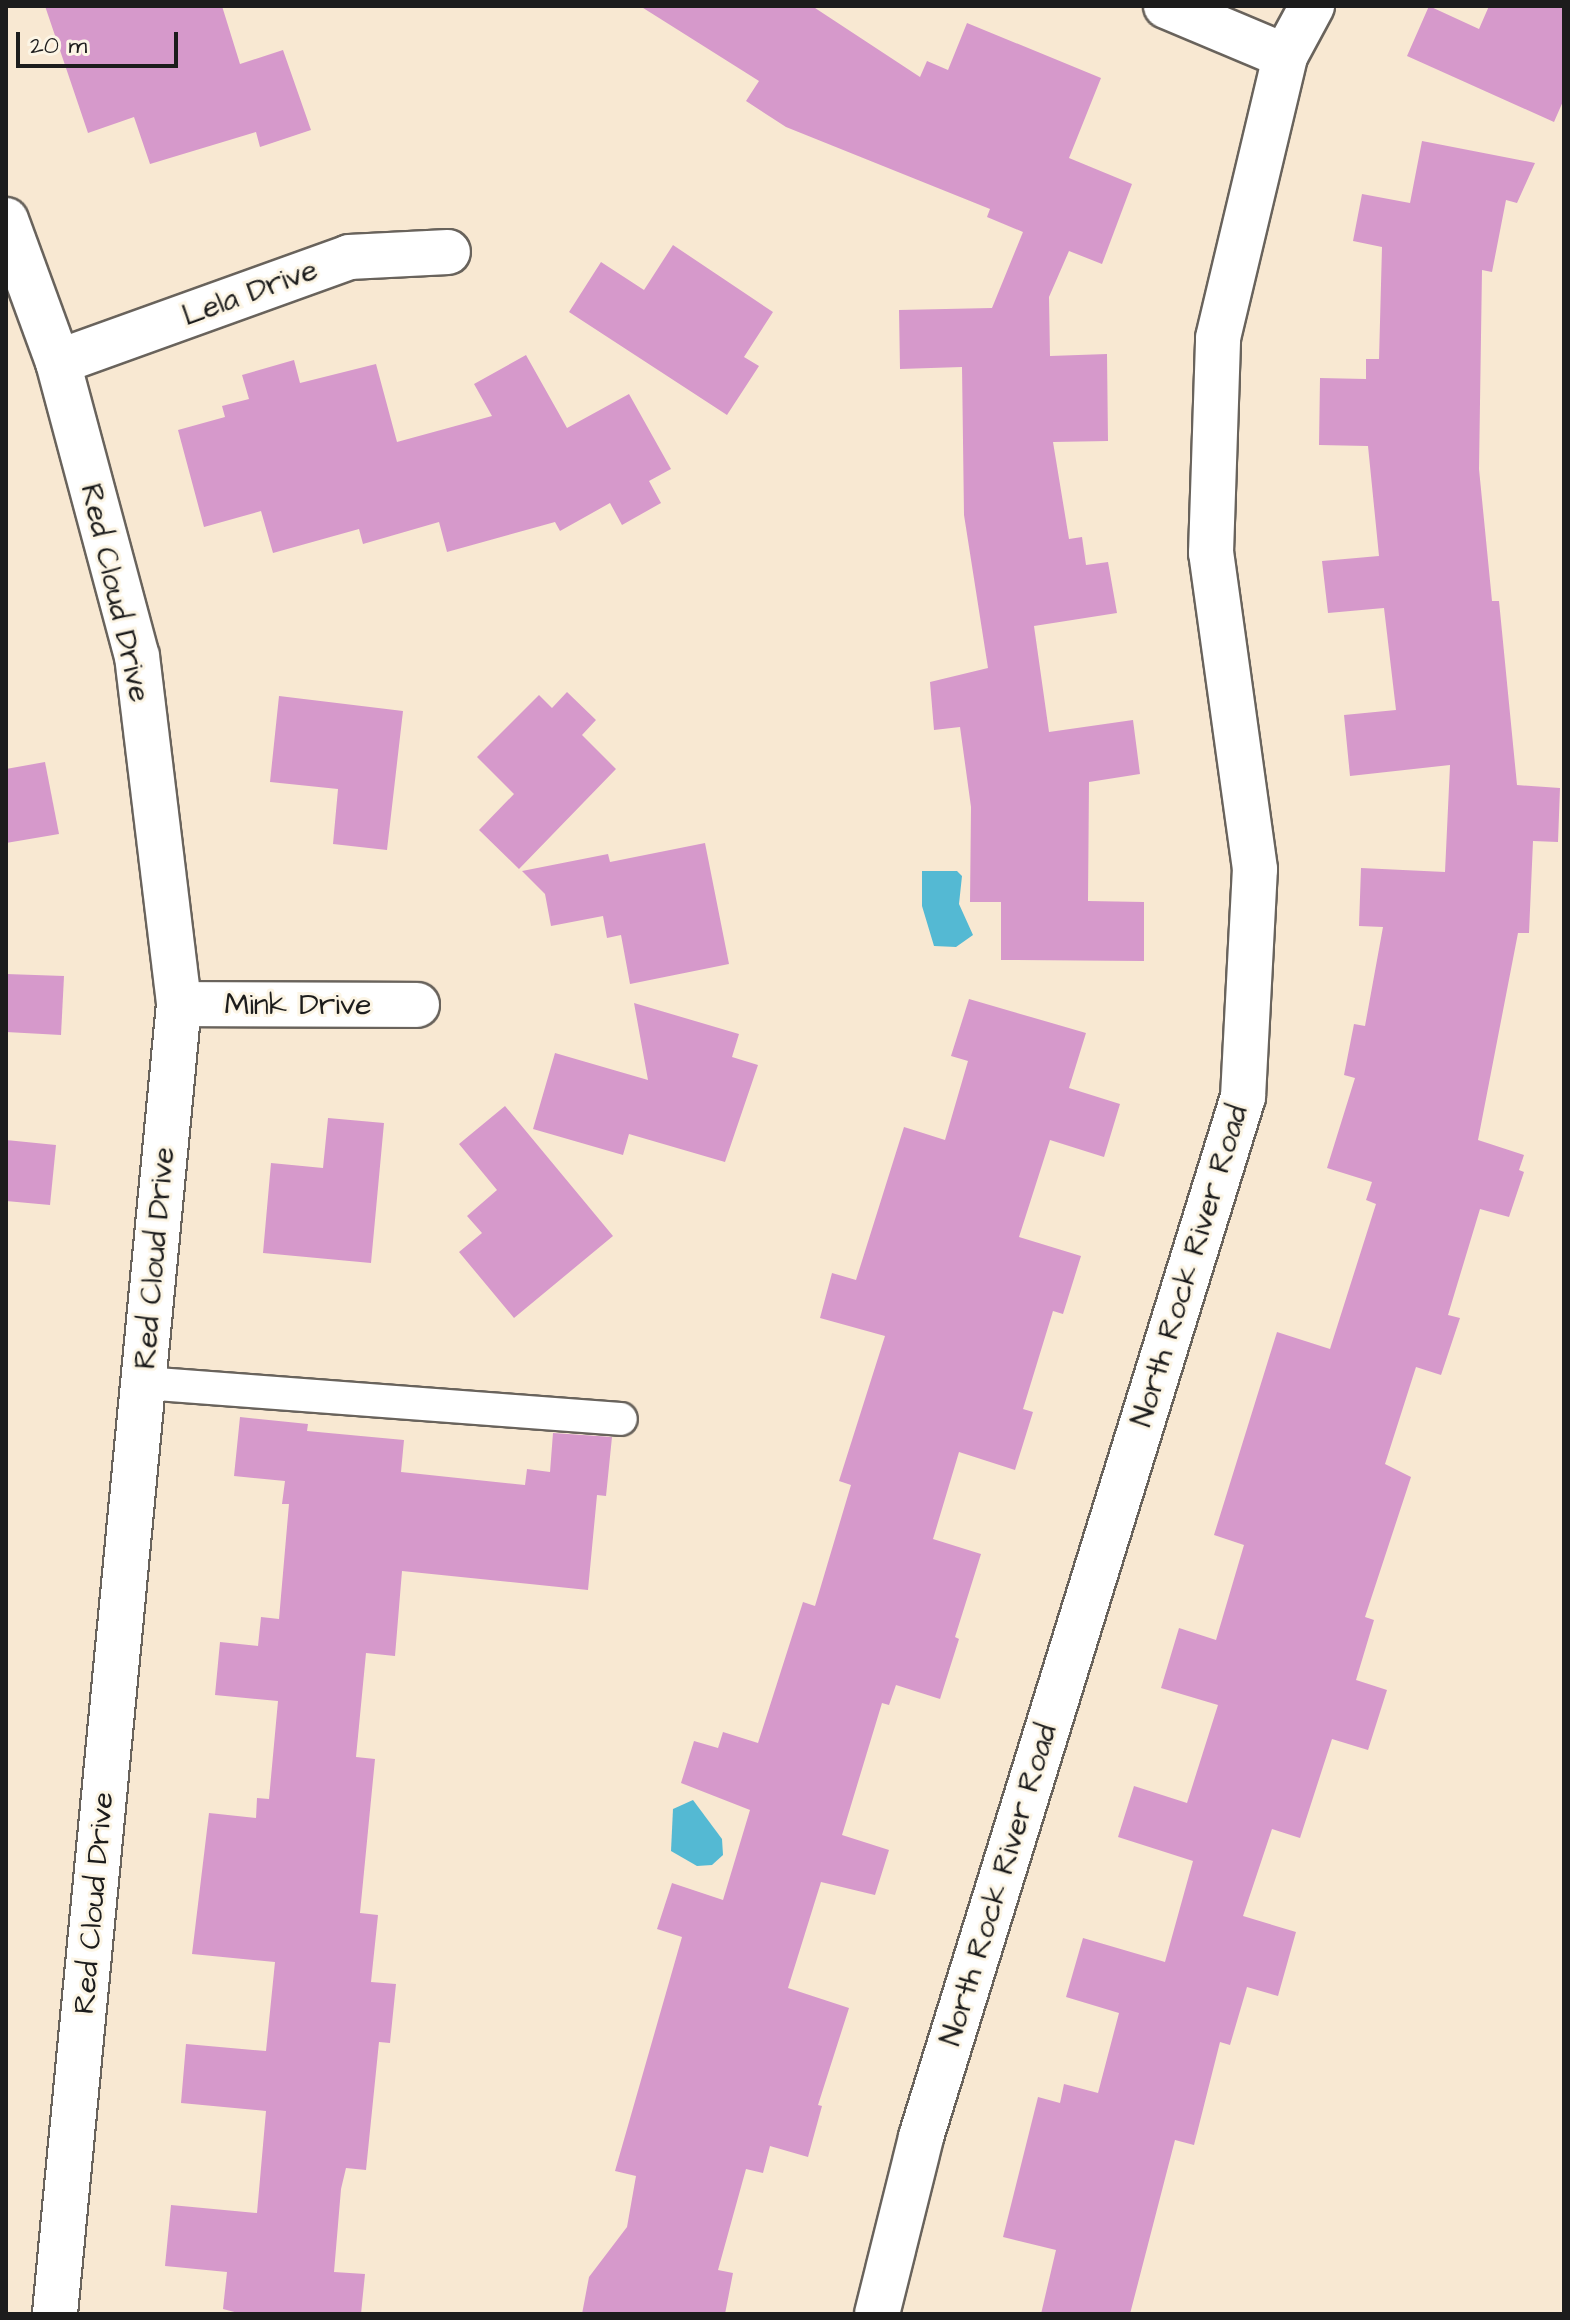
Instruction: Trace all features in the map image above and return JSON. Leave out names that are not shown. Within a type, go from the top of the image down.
[{"type":"street","points":[[1166,6],[1285,56]]},
{"type":"street","name":"North Rock River Road","points":[[877,2314],[921,2137],[1243,1097],[1255,869],[1211,553],[1218,338],[1285,56],[1312,6]]},
{"type":"street","name":"Red Cloud Drive","points":[[6,220],[58,362],[137,656],[179,1004],[55,2314]]},
{"type":"street","name":"Lela Drive","points":[[58,362],[349,257],[448,252]]},
{"type":"street","name":"Mink Drive","points":[[179,1004],[417,1005]]},
{"type":"lane","points":[[143,1383],[621,1419]]},
{"type":"water","points":[[922,871],[957,871],[962,876],[959,904],[973,935],[956,947],[934,946],[922,906]]},
{"type":"water","points":[[693,1800],[722,1839],[723,1855],[712,1865],[697,1866],[671,1851],[673,1809]]},
{"type":"building","points":[[45,6],[222,6],[240,64],[283,50],[311,130],[260,147],[256,132],[150,164],[134,117],[88,133]]},
{"type":"building","points":[[640,6],[812,6],[920,77],[927,61],[948,70],[967,23],[1101,78],[1069,158],[1132,184],[1102,264],[1069,251],[1049,297],[1050,356],[1107,354],[1108,441],[1053,442],[1069,539],[1082,537],[1086,565],[1108,562],[1117,613],[1034,626],[1049,732],[1133,720],[1140,774],[1089,782],[1088,901],[1144,902],[1144,961],[1001,960],[1001,902],[970,902],[971,807],[960,727],[934,730],[930,682],[988,668],[964,515],[962,367],[900,369],[899,310],[992,308],[1023,232],[987,217],[990,209],[786,127],[746,101],[759,81]]},
{"type":"building","points":[[1429,6],[1479,29],[1489,6],[1564,6],[1564,99],[1554,122],[1407,56]]},
{"type":"building","points":[[1422,141],[1535,163],[1517,203],[1506,200],[1492,272],[1482,270],[1479,469],[1492,601],[1499,601],[1517,785],[1560,788],[1558,842],[1533,841],[1529,933],[1518,933],[1478,1140],[1524,1155],[1519,1170],[1524,1172],[1509,1217],[1480,1209],[1448,1315],[1460,1318],[1441,1375],[1416,1367],[1385,1464],[1411,1477],[1365,1617],[1374,1620],[1356,1680],[1387,1690],[1368,1750],[1332,1739],[1300,1838],[1272,1829],[1243,1916],[1296,1932],[1278,1996],[1247,1987],[1230,2045],[1220,2042],[1194,2145],[1175,2140],[1130,2314],[1041,2314],[1056,2250],[1003,2237],[1038,2097],[1060,2103],[1064,2084],[1098,2093],[1119,2013],[1066,1997],[1083,1938],[1165,1962],[1193,1861],[1118,1837],[1134,1786],[1187,1803],[1218,1705],[1161,1688],[1179,1628],[1216,1640],[1244,1545],[1214,1535],[1277,1332],[1330,1349],[1376,1204],[1366,1200],[1372,1182],[1327,1168],[1355,1078],[1344,1075],[1354,1024],[1365,1026],[1383,927],[1359,926],[1361,868],[1445,872],[1450,765],[1350,776],[1344,715],[1396,710],[1384,608],[1328,613],[1322,561],[1379,556],[1368,446],[1319,445],[1320,378],[1366,379],[1366,359],[1379,359],[1382,247],[1353,241],[1362,194],[1410,203]]},
{"type":"building","points":[[673,245],[773,312],[744,357],[759,366],[727,415],[569,312],[601,262],[644,290]]},
{"type":"building","points":[[526,355],[567,428],[629,394],[671,469],[649,481],[661,503],[622,525],[610,503],[560,531],[555,522],[447,552],[439,522],[363,544],[359,529],[273,553],[261,511],[204,527],[178,430],[225,417],[222,406],[249,399],[242,375],[294,360],[300,383],[376,364],[397,442],[492,416],[474,384]]},
{"type":"building","points":[[567,692],[596,720],[582,735],[616,769],[519,869],[479,830],[514,794],[477,757],[539,695],[552,708]]},
{"type":"building","points":[[279,696],[403,711],[387,850],[333,844],[338,789],[270,782]]},
{"type":"building","points":[[45,762],[59,834],[6,843],[6,769]]},
{"type":"building","points":[[705,843],[729,964],[630,984],[621,935],[607,938],[603,916],[551,926],[545,894],[522,871],[608,854],[610,862]]},
{"type":"building","points":[[6,974],[64,976],[61,1035],[6,1032]]},
{"type":"building","points":[[969,999],[1086,1033],[1069,1088],[1120,1104],[1104,1157],[1050,1140],[1019,1237],[1081,1256],[1063,1314],[1053,1311],[1023,1409],[1033,1412],[1015,1470],[959,1452],[933,1539],[981,1554],[955,1637],[959,1639],[940,1699],[896,1685],[889,1705],[882,1703],[842,1835],[889,1850],[875,1895],[821,1882],[788,1988],[849,2008],[818,2105],[822,2106],[808,2157],[770,2146],[763,2173],[746,2169],[718,2270],[733,2273],[725,2314],[582,2314],[589,2277],[627,2227],[636,2176],[615,2171],[682,1937],[657,1929],[672,1883],[723,1900],[750,1810],[681,1783],[694,1741],[718,1748],[723,1732],[758,1743],[803,1602],[815,1606],[851,1485],[839,1481],[885,1336],[820,1318],[832,1273],[856,1280],[904,1127],[945,1140],[968,1061],[951,1056]]},
{"type":"building","points":[[634,1003],[739,1034],[732,1057],[758,1065],[725,1162],[629,1134],[623,1155],[533,1129],[555,1053],[648,1080]]},
{"type":"building","points":[[505,1106],[613,1236],[514,1318],[459,1252],[482,1233],[467,1216],[497,1190],[459,1144]]},
{"type":"building","points":[[328,1118],[384,1123],[371,1263],[263,1253],[271,1163],[323,1168]]},
{"type":"building","points":[[6,1140],[56,1145],[50,1205],[6,1201]]},
{"type":"building","points":[[240,1417],[308,1424],[307,1431],[404,1440],[401,1472],[525,1485],[527,1469],[550,1472],[553,1433],[612,1437],[606,1496],[597,1495],[588,1590],[402,1571],[395,1656],[366,1653],[356,1757],[375,1759],[360,1913],[378,1915],[371,1982],[396,1984],[390,2043],[379,2042],[366,2170],[346,2168],[341,2189],[334,2272],[365,2274],[361,2314],[242,2314],[223,2309],[227,2272],[165,2266],[171,2205],[257,2213],[266,2111],[181,2103],[186,2044],[266,2051],[275,1962],[192,1954],[209,1813],[256,1818],[257,1798],[269,1799],[278,1701],[215,1695],[220,1642],[258,1646],[261,1617],[279,1619],[289,1504],[282,1504],[285,1481],[234,1476]]}]
